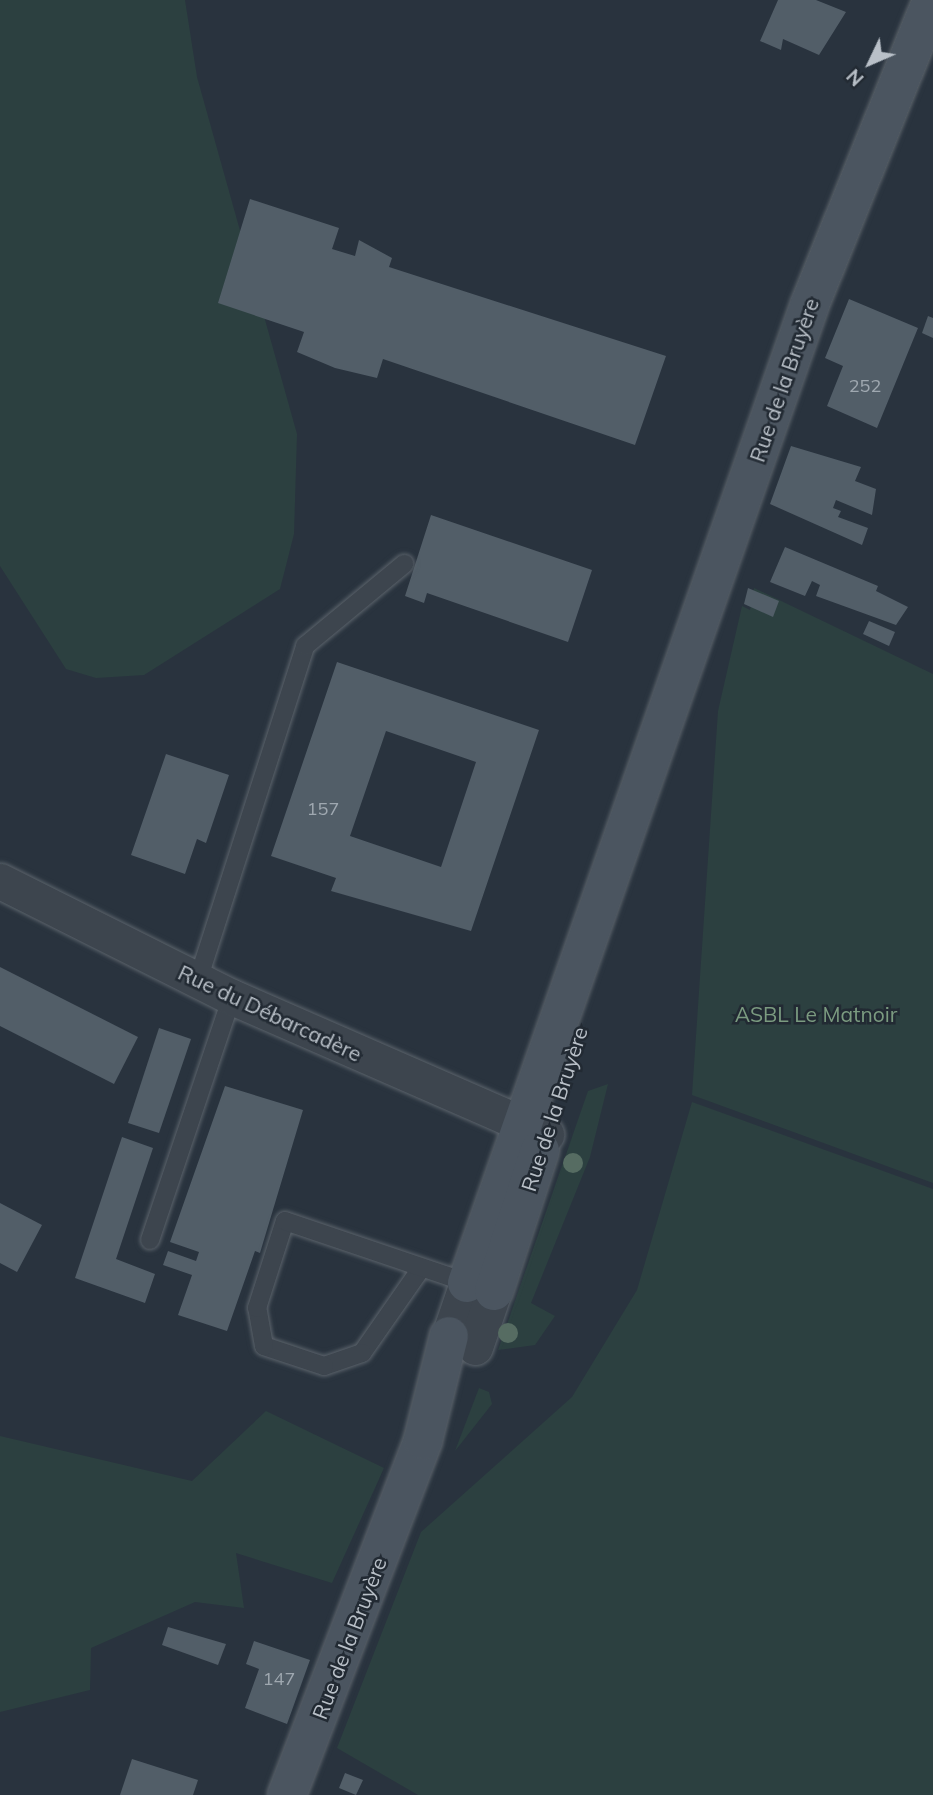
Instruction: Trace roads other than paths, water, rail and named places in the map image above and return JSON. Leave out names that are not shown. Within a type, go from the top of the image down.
[{"type":"street","name":"Rue de la Bruyère","points":[[287,1795],[462,1341],[534,1130],[629,891],[652,766],[810,304],[923,51],[932,0]]},
{"type":"street","name":"Rue du Débarcadère","points":[[0,881],[232,997],[534,1130]]},
{"type":"lane","points":[[198,980],[304,646],[404,564]]},
{"type":"lane","points":[[150,1240],[232,997]]},
{"type":"lane","points":[[420,1270],[362,1353],[324,1366],[264,1346],[257,1307],[285,1221],[420,1270],[481,1287]]},
{"type":"park label","name":"ASBL Le Matnoir","points":[[816,1014]]}]
